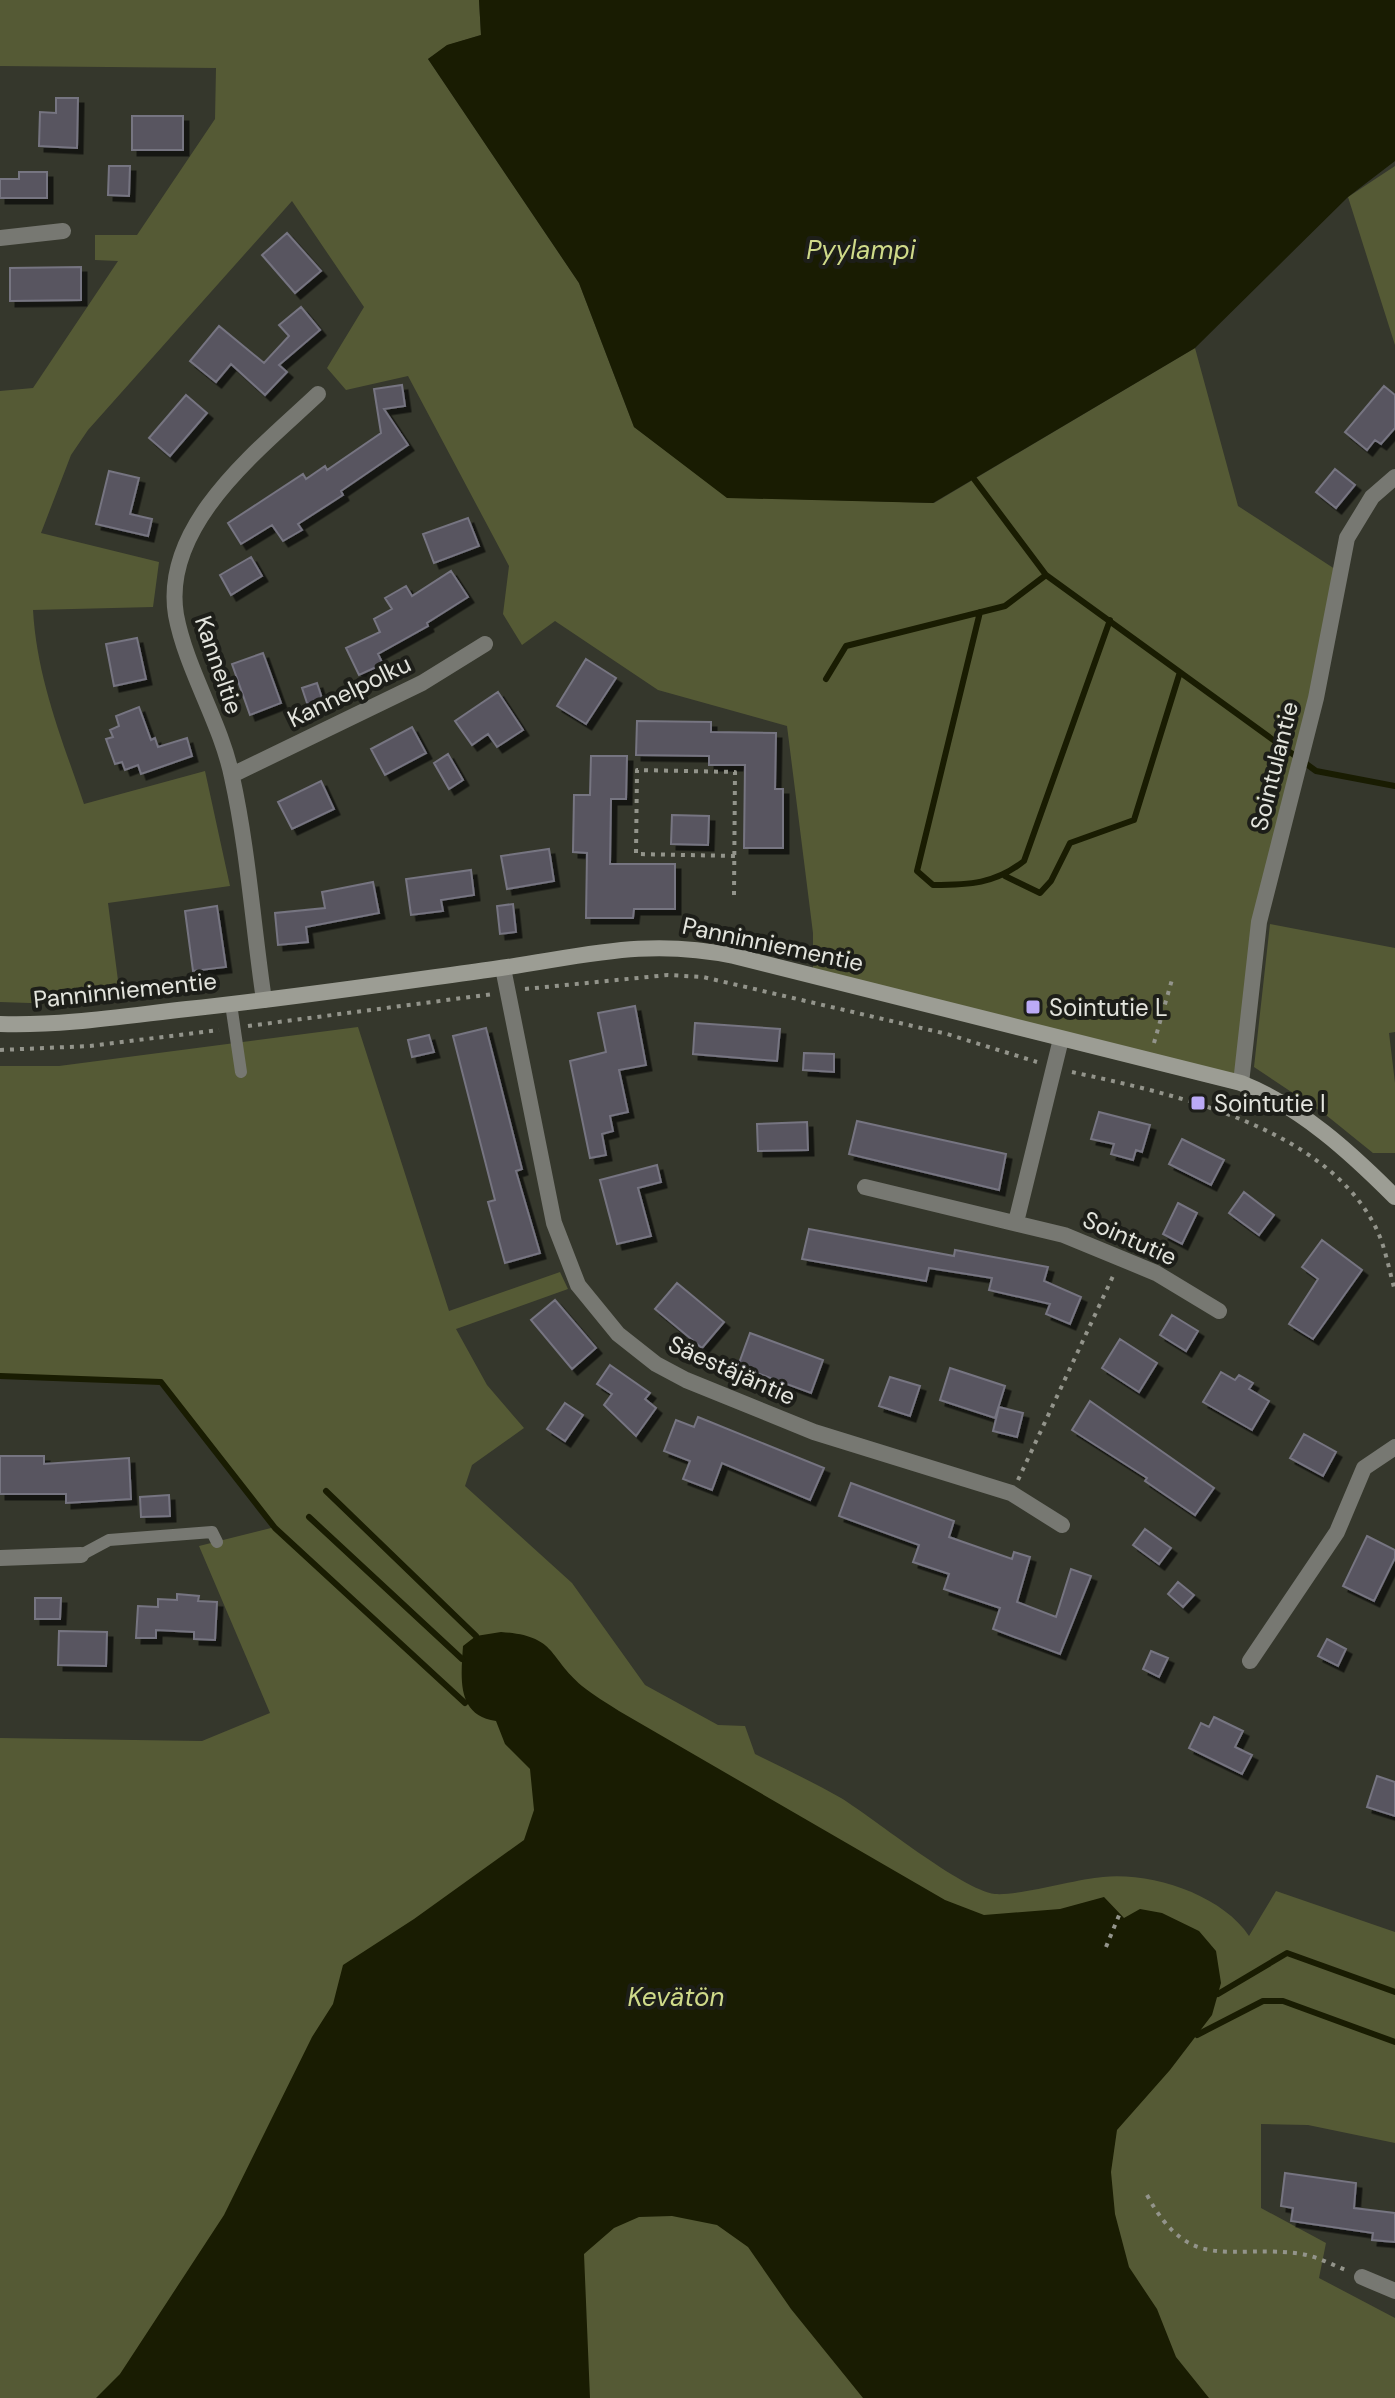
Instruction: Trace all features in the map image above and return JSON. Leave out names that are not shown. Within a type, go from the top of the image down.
[{"type":"street","points":[[0,238],[63,231]]},
{"type":"street","name":"Kanneltie","points":[[264,1000],[232,775],[176,615],[177,572],[198,517],[244,463],[318,394]]},
{"type":"street","name":"Sointulantie","points":[[1241,1083],[1259,922],[1316,698],[1347,538],[1372,497],[1395,477]]},
{"type":"street","name":"Kannelpolku","points":[[232,775],[422,683],[485,644]]},
{"type":"street","name":"Panninniementie","points":[[0,1024],[51,1025],[264,1000],[503,968],[622,947],[698,949],[1241,1083],[1301,1114],[1359,1161],[1395,1197]]},
{"type":"street","name":"Säestäjäntie","points":[[503,968],[554,1223],[578,1285],[618,1334],[656,1364],[686,1380],[814,1432],[1011,1493],[1062,1525]]},
{"type":"street","points":[[1016,1222],[1061,1039]]},
{"type":"street","name":"Sointutie","points":[[865,1187],[1064,1235],[1168,1280],[1219,1311]]},
{"type":"street","points":[[1250,1661],[1337,1532],[1364,1468],[1395,1447]]},
{"type":"street","points":[[0,1558],[81,1555]]},
{"type":"street","points":[[1362,2277],[1395,2291]]},
{"type":"lane","points":[[231,1004],[241,1072]]},
{"type":"lane","points":[[81,1555],[109,1540],[212,1532],[217,1542]]},
{"type":"path","points":[[734,895],[735,856],[735,772],[637,770],[636,854],[735,856]]},
{"type":"path","points":[[0,1050],[90,1046],[508,992],[668,975],[703,977],[947,1034],[1054,1067],[1198,1103],[1259,1128],[1315,1159],[1351,1193],[1375,1227],[1395,1291]]},
{"type":"path","points":[[1150,1061],[1173,976]]},
{"type":"path","points":[[1011,1493],[1121,1258]]},
{"type":"path","points":[[1106,1947],[1120,1913]]},
{"type":"path","points":[[1147,2195],[1158,2215],[1195,2248],[1227,2253],[1301,2254],[1362,2277]]},
{"type":"shaded area","points":[[0,0],[479,0],[481,35],[448,45],[428,59],[579,283],[634,427],[727,497],[934,503],[1195,348],[1238,506],[1341,573],[1259,922],[1241,1083],[813,975],[813,933],[787,726],[658,690],[555,621],[522,645],[503,614],[509,566],[408,376],[346,390],[327,368],[364,307],[292,201],[88,430],[71,455],[41,533],[159,562],[153,607],[33,610],[45,685],[84,804],[205,771],[230,886],[108,903],[120,996],[59,1004],[0,1002],[0,391],[33,388],[118,261],[95,260],[95,235],[137,235],[215,119],[216,68],[0,66]]},
{"type":"shaded area","points":[[1395,166],[1395,345],[1348,197]]},
{"type":"shaded area","points":[[1270,924],[1395,948],[1395,1032],[1389,1033],[1395,1083],[1395,1153],[1373,1153],[1326,1115],[1254,1067]]},
{"type":"shaded area","points":[[358,1027],[449,1311],[560,1272],[568,1289],[456,1329],[487,1385],[524,1428],[472,1465],[465,1486],[572,1583],[645,1685],[718,1725],[745,1726],[755,1754],[841,1798],[980,1890],[1005,1894],[1103,1877],[1143,1878],[1204,1898],[1237,1921],[1249,1936],[1276,1891],[1395,1932],[1395,2143],[1308,2125],[1261,2124],[1261,2208],[1326,2243],[1319,2278],[1395,2318],[1395,2398],[0,2398],[0,1738],[202,1741],[270,1713],[199,1546],[275,1527],[161,1382],[0,1376],[0,1066],[59,1066]]},
{"type":"water","name":"Pyylampi","points":[[479,0],[1395,0],[1395,161],[1348,197],[1195,348],[933,503],[727,498],[634,427],[579,283],[428,59],[447,45],[481,35]]},
{"type":"water","name":"Kevätön","points":[[501,1632],[519,1634],[542,1643],[582,1686],[619,1711],[945,1900],[984,1915],[1060,1909],[1104,1897],[1124,1918],[1140,1909],[1162,1913],[1199,1931],[1216,1951],[1221,1983],[1212,2015],[1170,2070],[1117,2130],[1111,2172],[1115,2214],[1129,2267],[1157,2309],[1176,2357],[1209,2398],[863,2398],[791,2309],[748,2247],[717,2225],[672,2216],[639,2217],[614,2228],[584,2254],[590,2398],[96,2398],[120,2374],[224,2215],[312,2037],[333,2004],[343,1965],[414,1919],[524,1840],[534,1810],[530,1769],[505,1744],[496,1721],[483,1717],[467,1703],[462,1682],[463,1646],[476,1636]]},
{"type":"building","points":[[56,98],[78,98],[77,148],[39,146],[40,112],[56,113]]},
{"type":"building","points":[[132,116],[183,116],[183,150],[132,150]]},
{"type":"building","points":[[109,166],[130,166],[129,196],[108,195]]},
{"type":"building","points":[[19,172],[47,172],[47,198],[0,198],[0,179],[19,179]]},
{"type":"building","points":[[287,233],[321,271],[295,293],[262,255]]},
{"type":"building","points":[[81,267],[81,300],[10,301],[10,268]]},
{"type":"building","points":[[301,307],[320,330],[279,365],[287,372],[265,395],[231,364],[216,382],[190,361],[219,326],[264,363],[289,336],[279,325]]},
{"type":"building","points":[[402,385],[405,406],[384,409],[408,445],[341,491],[343,495],[298,524],[302,530],[283,541],[272,525],[241,544],[228,523],[303,474],[306,479],[325,466],[327,470],[381,433],[374,389]]},
{"type":"building","points":[[1384,386],[1395,395],[1395,428],[1381,444],[1375,440],[1367,450],[1345,432]]},
{"type":"building","points":[[186,395],[207,413],[170,456],[149,438]]},
{"type":"building","points":[[1335,469],[1355,485],[1336,508],[1316,492]]},
{"type":"building","points":[[109,471],[139,478],[130,514],[152,519],[148,536],[96,524]]},
{"type":"building","points":[[468,518],[479,546],[434,563],[423,534]]},
{"type":"building","points":[[251,557],[262,576],[231,595],[220,575]]},
{"type":"building","points":[[451,571],[468,597],[427,623],[428,626],[378,654],[383,664],[359,675],[346,648],[380,632],[374,619],[392,609],[385,598],[406,586],[412,596]]},
{"type":"building","points":[[137,638],[146,679],[114,686],[106,644]]},
{"type":"building","points":[[263,653],[281,703],[250,715],[232,664]]},
{"type":"building","points":[[586,659],[616,678],[586,724],[557,706]]},
{"type":"building","points":[[317,683],[323,701],[308,706],[302,688]]},
{"type":"building","points":[[498,692],[523,730],[497,747],[488,734],[472,745],[455,721]]},
{"type":"building","points":[[139,707],[151,740],[155,738],[158,747],[187,738],[192,756],[141,774],[138,765],[125,770],[122,762],[115,764],[106,739],[113,737],[110,730],[119,726],[116,716]]},
{"type":"building","points":[[637,721],[711,722],[711,732],[776,733],[775,789],[783,789],[783,848],[744,848],[745,765],[709,765],[709,756],[636,755]]},
{"type":"building","points":[[412,727],[426,753],[385,775],[371,749]]},
{"type":"building","points":[[448,754],[463,780],[449,789],[434,763]]},
{"type":"building","points":[[591,756],[627,756],[626,799],[611,799],[610,864],[675,864],[675,909],[634,909],[633,918],[586,918],[587,853],[573,852],[574,795],[590,795]]},
{"type":"building","points":[[321,781],[334,809],[292,829],[278,802]]},
{"type":"building","points":[[672,815],[709,816],[708,845],[671,844]]},
{"type":"building","points":[[549,849],[554,881],[507,889],[501,856]]},
{"type":"building","points":[[471,870],[474,895],[441,900],[443,911],[411,915],[406,879]]},
{"type":"building","points":[[373,882],[379,913],[306,927],[308,942],[278,945],[275,913],[325,908],[322,892]]},
{"type":"building","points":[[513,904],[516,932],[500,934],[497,906]]},
{"type":"building","points":[[217,906],[226,967],[193,971],[185,911]]},
{"type":"building","points":[[635,1006],[646,1065],[619,1070],[628,1112],[610,1116],[613,1131],[602,1134],[606,1155],[590,1158],[570,1061],[606,1052],[598,1013]]},
{"type":"building","points":[[695,1023],[780,1029],[777,1061],[693,1054]]},
{"type":"building","points":[[486,1028],[522,1169],[516,1171],[540,1253],[505,1263],[488,1202],[495,1200],[453,1036]]},
{"type":"building","points":[[429,1035],[434,1052],[412,1057],[408,1040]]},
{"type":"building","points":[[804,1053],[834,1054],[834,1072],[803,1070]]},
{"type":"building","points":[[1099,1112],[1150,1125],[1142,1152],[1136,1150],[1133,1160],[1111,1154],[1114,1144],[1091,1139]]},
{"type":"building","points":[[857,1121],[1006,1154],[999,1190],[849,1154]]},
{"type":"building","points":[[807,1122],[808,1150],[758,1151],[757,1124]]},
{"type":"building","points":[[1182,1139],[1224,1160],[1211,1185],[1169,1164]]},
{"type":"building","points":[[657,1165],[661,1182],[638,1188],[651,1236],[617,1244],[600,1180]]},
{"type":"building","points":[[1244,1192],[1274,1215],[1259,1235],[1229,1213]]},
{"type":"building","points":[[1178,1203],[1197,1213],[1182,1244],[1163,1234]]},
{"type":"building","points":[[809,1229],[954,1256],[955,1250],[1048,1267],[1044,1281],[1081,1297],[1070,1324],[1046,1314],[1050,1304],[989,1290],[992,1278],[929,1268],[926,1281],[802,1259]]},
{"type":"building","points":[[1322,1240],[1362,1270],[1313,1339],[1289,1324],[1318,1279],[1302,1267]]},
{"type":"building","points":[[677,1283],[724,1322],[702,1348],[655,1309]]},
{"type":"building","points":[[555,1300],[596,1348],[572,1369],[531,1320]]},
{"type":"building","points":[[1172,1315],[1198,1331],[1186,1351],[1160,1335]]},
{"type":"building","points":[[750,1333],[823,1360],[811,1393],[738,1366]]},
{"type":"building","points":[[1120,1339],[1157,1363],[1139,1392],[1102,1368]]},
{"type":"building","points":[[610,1365],[650,1393],[645,1399],[656,1408],[636,1436],[604,1405],[612,1394],[597,1384]]},
{"type":"building","points":[[950,1368],[1005,1386],[995,1418],[940,1400]]},
{"type":"building","points":[[1221,1372],[1235,1380],[1239,1375],[1253,1383],[1249,1389],[1269,1401],[1252,1430],[1203,1402]]},
{"type":"building","points":[[890,1377],[920,1386],[910,1416],[879,1406]]},
{"type":"building","points":[[1090,1401],[1214,1488],[1195,1515],[1145,1481],[1147,1478],[1072,1430]]},
{"type":"building","points":[[565,1403],[583,1415],[565,1441],[547,1429]]},
{"type":"building","points":[[999,1407],[1023,1413],[1017,1437],[993,1431]]},
{"type":"building","points":[[698,1417],[824,1468],[810,1500],[722,1463],[712,1490],[683,1479],[690,1461],[664,1451],[676,1420],[694,1427]]},
{"type":"building","points":[[1304,1434],[1336,1452],[1323,1476],[1290,1458]]},
{"type":"building","points":[[0,1456],[44,1456],[44,1464],[129,1458],[131,1499],[66,1503],[66,1494],[0,1494]]},
{"type":"building","points":[[851,1483],[954,1521],[949,1537],[1012,1559],[1014,1552],[1030,1557],[1017,1602],[1056,1617],[1071,1569],[1091,1576],[1060,1654],[993,1629],[1000,1608],[944,1589],[949,1574],[913,1562],[919,1545],[839,1516]]},
{"type":"building","points":[[169,1495],[170,1516],[141,1517],[140,1497]]},
{"type":"building","points":[[1145,1529],[1171,1548],[1159,1564],[1133,1545]]},
{"type":"building","points":[[1367,1536],[1395,1550],[1395,1558],[1374,1601],[1343,1586]]},
{"type":"building","points":[[1178,1582],[1194,1595],[1183,1607],[1168,1594]]},
{"type":"building","points":[[177,1594],[199,1596],[198,1601],[217,1602],[215,1640],[194,1639],[194,1632],[156,1630],[156,1638],[136,1638],[138,1606],[158,1607],[158,1599],[177,1600]]},
{"type":"building","points":[[35,1598],[61,1598],[60,1619],[35,1619]]},
{"type":"building","points":[[59,1631],[107,1632],[106,1666],[58,1665]]},
{"type":"building","points":[[1327,1639],[1346,1649],[1338,1666],[1318,1656]]},
{"type":"building","points":[[1151,1651],[1168,1658],[1159,1677],[1143,1669]]},
{"type":"building","points":[[1214,1717],[1243,1731],[1235,1747],[1252,1755],[1242,1774],[1189,1748],[1201,1723],[1209,1727]]},
{"type":"building","points":[[1377,1776],[1395,1782],[1395,1816],[1367,1807]]},
{"type":"building","points":[[1285,2173],[1356,2183],[1354,2208],[1395,2213],[1395,2242],[1372,2240],[1373,2233],[1291,2221],[1293,2208],[1281,2206]]},
{"type":"waterway","points":[[974,479],[1046,575],[1316,771],[1395,786]]},
{"type":"waterway","points":[[826,679],[846,646],[1005,606],[1046,575]]},
{"type":"waterway","points":[[980,612],[917,871],[933,885],[981,882],[1003,874],[1024,861],[1110,620]]},
{"type":"waterway","points":[[1005,876],[1040,893],[1051,881],[1070,843],[1134,820],[1180,672]]},
{"type":"waterway","points":[[0,1376],[161,1382],[275,1528],[465,1703]]},
{"type":"waterway","points":[[326,1491],[476,1636]]},
{"type":"waterway","points":[[309,1517],[462,1659]]},
{"type":"waterway","points":[[1218,1994],[1287,1953],[1395,1992]]},
{"type":"waterway","points":[[1197,2035],[1263,2001],[1283,2001],[1395,2042]]},
{"type":"place","name":"Sointutie L","points":[[1033,1007]]},
{"type":"place","name":"Sointutie I","points":[[1198,1103]]}]
